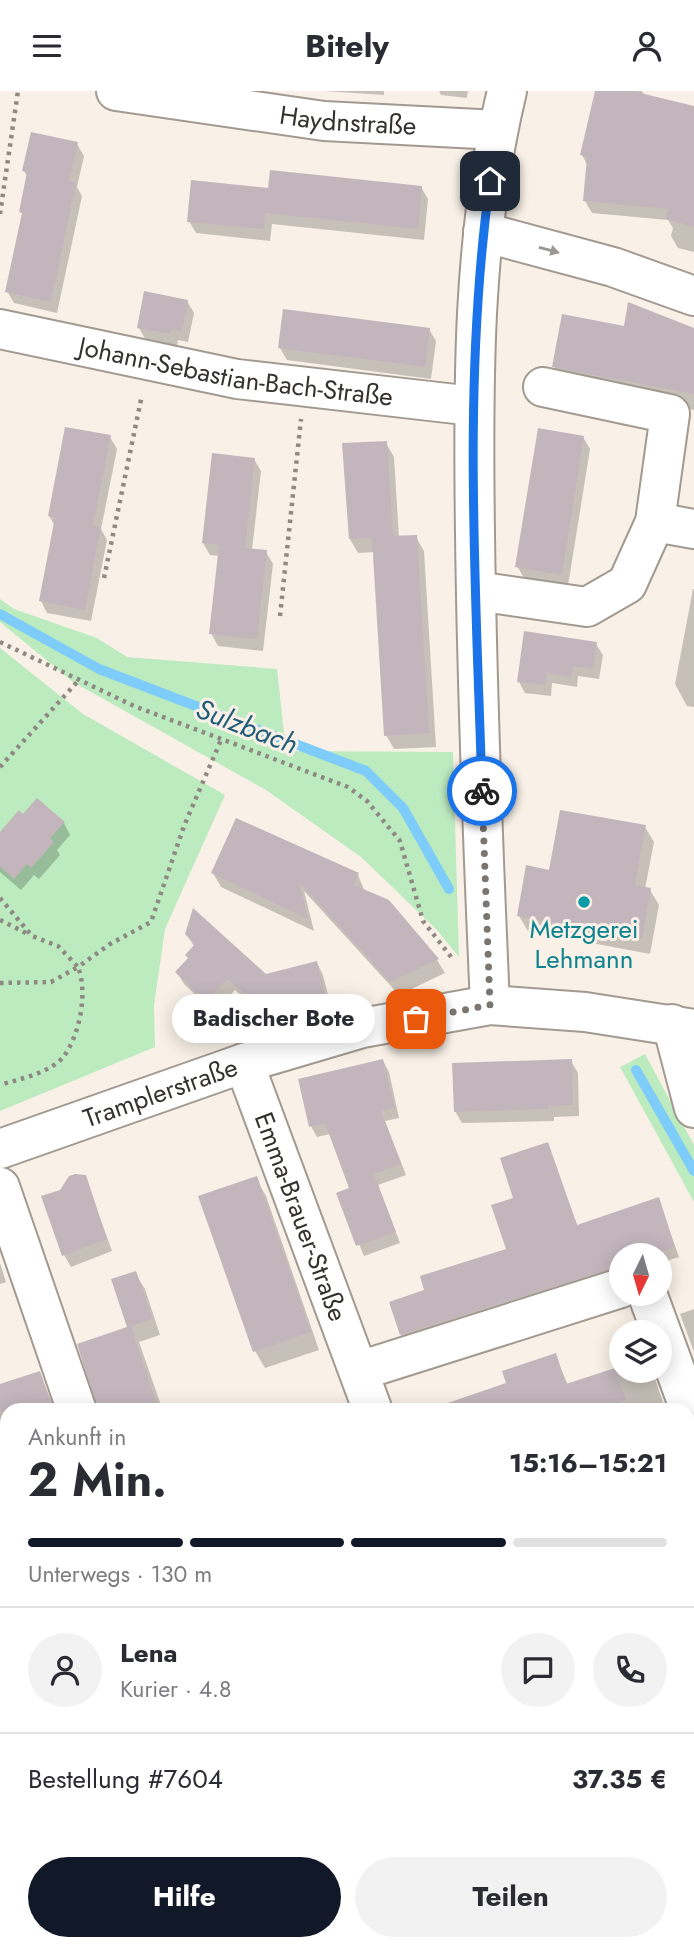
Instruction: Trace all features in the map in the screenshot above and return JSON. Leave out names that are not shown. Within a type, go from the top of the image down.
[{"type":"street","name":"Haydnstraße","points":[[116,91],[324,121],[498,130]]},
{"type":"street","points":[[490,1005],[476,590],[473,406],[478,275],[498,130],[507,91]]},
{"type":"street","points":[[483,232],[612,267],[694,296]]},
{"type":"street","name":"Johann-Sebastian-Bach-Straße","points":[[0,329],[237,379],[473,406]]},
{"type":"street","points":[[476,590],[587,607],[627,584],[655,522],[670,414],[543,387]]},
{"type":"street","points":[[655,522],[694,529]]},
{"type":"street","name":"Tramplerstraße","points":[[0,1149],[244,1063],[362,1028],[490,1005],[585,1012],[683,1027]]},
{"type":"street","points":[[683,1027],[694,1108]]},
{"type":"street","name":"Emma-Brauer-Straße","points":[[244,1063],[370,1403]]},
{"type":"street","points":[[0,1187],[74,1403]]},
{"type":"street","points":[[359,1371],[609,1292]]},
{"type":"street","points":[[652,1306],[687,1403]]},
{"type":"path","points":[[0,214],[18,91]]},
{"type":"path","points":[[104,578],[149,360]]},
{"type":"path","points":[[280,615],[305,387]]},
{"type":"path","points":[[0,642],[78,681],[221,740],[348,787],[367,801],[400,841],[423,922],[456,963]]},
{"type":"path","points":[[0,767],[78,681]]},
{"type":"path","points":[[0,983],[51,982],[79,967],[110,944],[151,922],[184,826],[221,740]]},
{"type":"path","points":[[0,898],[32,936]]},
{"type":"path","points":[[0,921],[58,946],[79,967],[83,979],[80,1017],[63,1056],[40,1072],[0,1085]]},
{"type":"green space","points":[[0,599],[14,609],[97,638],[127,657],[277,669],[286,751],[453,752],[459,957],[437,930],[361,857],[266,790],[73,682],[0,622]]},
{"type":"green space","points":[[0,648],[83,714],[225,795],[165,929],[154,1005],[155,1047],[0,1111]]},
{"type":"green space","points":[[645,1054],[694,1145],[694,1202],[620,1067]]},
{"type":"building","points":[[595,91],[632,91],[694,106],[694,227],[666,219],[668,209],[583,201],[587,157],[580,155]]},
{"type":"building","points":[[31,132],[78,142],[69,181],[76,183],[51,302],[5,292],[22,213],[19,212],[27,172],[22,171]]},
{"type":"building","points":[[270,170],[422,186],[418,229],[265,213],[264,229],[187,222],[191,180],[268,188]]},
{"type":"building","points":[[144,291],[188,300],[182,331],[172,329],[170,334],[137,328]]},
{"type":"building","points":[[628,302],[694,328],[694,394],[552,367],[562,314],[624,326]]},
{"type":"building","points":[[283,309],[430,328],[425,367],[278,348]]},
{"type":"building","points":[[65,427],[111,435],[93,525],[101,527],[85,610],[39,601],[55,517],[48,516]]},
{"type":"building","points":[[538,428],[584,436],[562,575],[515,567]]},
{"type":"building","points":[[387,441],[393,536],[417,535],[429,733],[384,736],[372,538],[349,539],[342,443]]},
{"type":"building","points":[[212,453],[255,458],[245,548],[267,550],[257,639],[209,634],[219,545],[202,543]]},
{"type":"building","points":[[524,631],[597,642],[593,669],[573,666],[571,677],[547,673],[545,685],[517,682]]},
{"type":"building","points":[[37,798],[65,822],[50,838],[54,842],[31,868],[27,864],[14,879],[0,867],[0,832],[19,810],[23,814]]},
{"type":"building","points":[[560,810],[646,825],[635,885],[651,888],[642,939],[517,916],[526,865],[549,870]]},
{"type":"building","points":[[236,818],[359,873],[354,885],[389,900],[439,959],[390,982],[299,882],[308,919],[211,873]]},
{"type":"building","points":[[193,908],[266,974],[317,961],[325,995],[267,1012],[227,979],[205,1002],[175,972],[188,958],[185,955],[195,944],[185,934]]},
{"type":"building","points":[[383,1059],[395,1108],[381,1111],[401,1164],[374,1174],[396,1232],[356,1246],[336,1193],[349,1188],[325,1123],[309,1127],[298,1079]]},
{"type":"building","points":[[572,1059],[573,1105],[548,1106],[548,1109],[454,1112],[452,1063]]},
{"type":"building","points":[[548,1142],[577,1225],[659,1197],[675,1247],[672,1248],[672,1243],[609,1243],[609,1269],[400,1335],[389,1302],[424,1290],[420,1276],[506,1249],[491,1205],[513,1198],[500,1158]]},
{"type":"building","points":[[86,1175],[107,1239],[62,1256],[41,1196],[60,1190],[69,1176]]},
{"type":"building","points":[[257,1176],[311,1332],[253,1352],[198,1196]]},
{"type":"building","points":[[136,1271],[153,1319],[131,1326],[156,1403],[95,1403],[77,1344],[127,1327],[111,1279]]},
{"type":"building","points":[[556,1353],[566,1384],[609,1370],[609,1383],[620,1383],[626,1400],[618,1403],[448,1403],[506,1383],[502,1371]]},
{"type":"building","points":[[40,1371],[51,1403],[0,1403],[0,1384]]},
{"type":"waterway","name":"Sulzbach","points":[[0,614],[99,669],[366,771],[403,808],[449,889]]},
{"type":"waterway","name":"Sulzbach","points":[[636,1070],[694,1171]]},
{"type":"way so far","points":[[416,1019],[490,1005],[482,791]]},
{"type":"place","name":"Metzgerei Lehmann","points":[[584,902]]},
{"type":"place","name":"Badischer Bote","points":[[416,1019]]},
{"type":"route","points":[[482,791],[473,406],[478,275],[490,181]]}]
